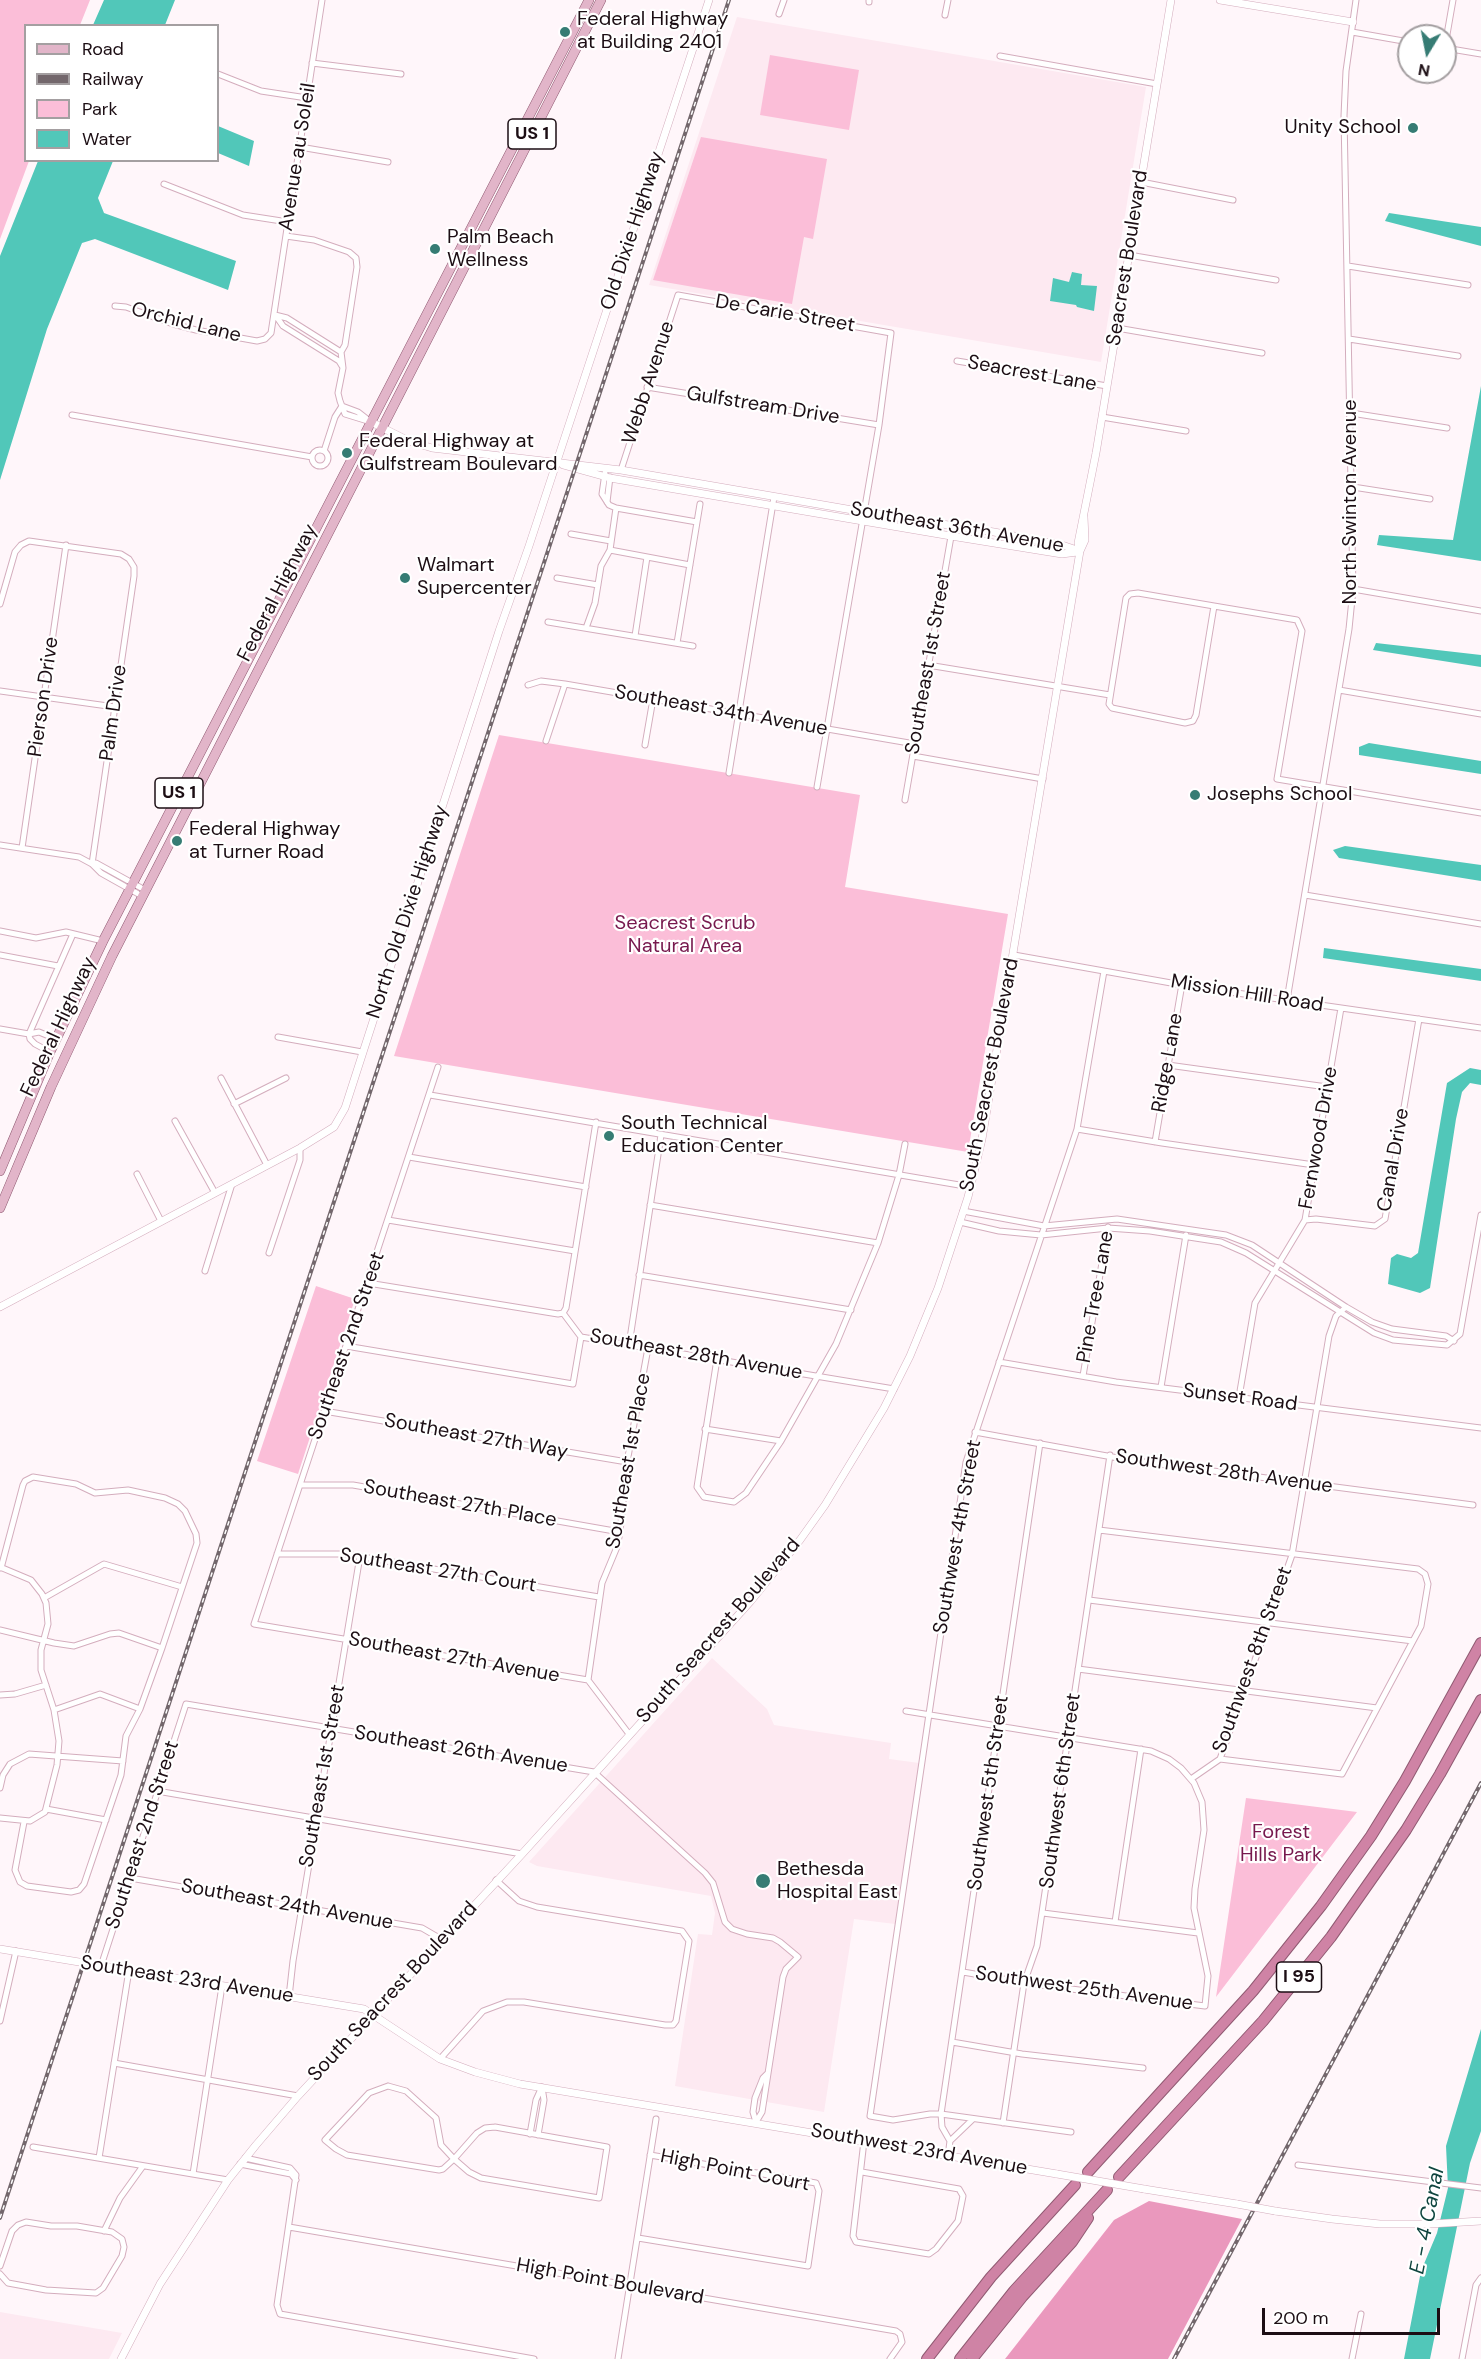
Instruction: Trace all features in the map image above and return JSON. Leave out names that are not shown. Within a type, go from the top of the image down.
[{"type":"highway","name":"I 95","points":[[1088,2172],[1246,1999],[1321,1906],[1371,1836],[1405,1781],[1481,1643]]},
{"type":"highway","name":"I 95","points":[[1119,2177],[1263,2021],[1338,1928],[1406,1830],[1481,1700]]},
{"type":"highway","points":[[927,2359],[991,2277],[1075,2185]]},
{"type":"highway","points":[[960,2359],[1014,2291],[1106,2191],[1072,2242],[1022,2297],[972,2359]]},
{"type":"main road","name":"Federal Highway","points":[[0,1171],[3,1155],[19,1125],[56,1039],[132,886],[589,0]]},
{"type":"main road","name":"Federal Highway","points":[[0,1208],[80,1021],[601,0]]},
{"type":"main road","points":[[474,224],[477,242]]},
{"type":"main road","points":[[464,241],[464,267]]},
{"type":"main road","points":[[296,567],[294,582],[299,591]]},
{"type":"main road","points":[[265,657],[268,641],[287,601],[283,591]]},
{"type":"main road","points":[[219,747],[216,740],[218,729],[249,666],[251,652]]},
{"type":"main road","points":[[19,1125],[18,1138],[23,1151]]},
{"type":"main road","points":[[3,1155],[13,1163],[11,1180]]},
{"type":"street","name":"Avenue au Soleil","points":[[274,315],[322,0]]},
{"type":"street","name":"Old Dixie Highway","points":[[556,461],[709,0]]},
{"type":"street","points":[[779,14],[784,0]]},
{"type":"street","points":[[945,15],[948,0]]},
{"type":"street","name":"Seacrest Boulevard","points":[[1080,551],[1085,540],[1084,517],[1170,0]]},
{"type":"street","points":[[1220,0],[1353,22]]},
{"type":"street","name":"North Swinton Avenue","points":[[1290,1000],[1288,994],[1339,690],[1353,589],[1353,488],[1344,106],[1356,0]]},
{"type":"street","points":[[1449,24],[1453,0]]},
{"type":"street","points":[[1352,32],[1397,40]]},
{"type":"street","points":[[1457,49],[1481,54]]},
{"type":"street","points":[[1000,56],[1157,84]]},
{"type":"street","points":[[312,63],[401,74]]},
{"type":"street","points":[[219,74],[261,91],[307,98]]},
{"type":"street","points":[[300,147],[388,162]]},
{"type":"street","points":[[1141,182],[1233,200]]},
{"type":"street","points":[[164,184],[243,215],[288,222]]},
{"type":"street","points":[[286,236],[314,240],[350,252],[356,258],[357,267],[345,345],[341,352],[343,368],[338,393],[345,414],[371,422]]},
{"type":"street","points":[[1129,255],[1276,280]]},
{"type":"street","points":[[1348,266],[1468,285]]},
{"type":"street","name":"De Carie Street","points":[[678,295],[891,333],[879,425]]},
{"type":"street","name":"Webb Avenue","points":[[621,470],[678,295]]},
{"type":"street","name":"Orchid Lane","points":[[114,306],[126,307],[196,330],[257,340],[265,339],[271,333],[274,315]]},
{"type":"street","points":[[274,315],[287,318],[341,352]]},
{"type":"street","points":[[274,315],[284,326],[339,361],[343,368]]},
{"type":"street","points":[[1117,328],[1262,352]]},
{"type":"street","points":[[1349,339],[1458,356]]},
{"type":"street","name":"Seacrest Lane","points":[[957,361],[1107,386]]},
{"type":"street","name":"Gulfstream Drive","points":[[647,387],[879,425]]},
{"type":"street","points":[[324,451],[335,417],[342,406]]},
{"type":"street","points":[[1351,413],[1447,428]]},
{"type":"street","points":[[72,415],[312,457],[317,465],[325,464],[328,457],[324,451]]},
{"type":"street","points":[[1102,417],[1186,431]]},
{"type":"street","name":"Southeast 36th Avenue","points":[[371,422],[409,441],[432,448],[556,461],[608,473],[863,516],[951,536],[1062,554],[1080,551]]},
{"type":"street","points":[[817,787],[879,425]]},
{"type":"street","points":[[312,457],[316,451],[324,451]]},
{"type":"street","name":"North Old Dixie Highway","points":[[0,1307],[300,1148],[326,1133],[337,1123],[345,1108],[556,461]]},
{"type":"street","name":"Southeast 36th Avenue","points":[[608,473],[621,470],[773,500]]},
{"type":"street","points":[[608,473],[602,494],[607,502],[616,508],[697,522]]},
{"type":"street","points":[[1353,488],[1430,499]]},
{"type":"street","points":[[729,773],[773,500]]},
{"type":"street","points":[[677,644],[700,504]]},
{"type":"street","points":[[586,628],[595,603],[601,566],[610,550],[616,508]]},
{"type":"street","name":"Southeast 36th Avenue","points":[[863,516],[953,525],[1065,546],[1080,551]]},
{"type":"street","name":"Southeast 1st Street","points":[[905,800],[953,525]]},
{"type":"street","points":[[571,534],[611,541]]},
{"type":"street","points":[[0,604],[14,555],[21,545],[34,541],[66,545]]},
{"type":"street","name":"Palm Drive","points":[[66,545],[121,554],[132,562],[134,576],[92,864]]},
{"type":"street","name":"Pierson Drive","points":[[22,849],[66,545]]},
{"type":"street","points":[[610,550],[690,565]]},
{"type":"street","name":"South Seacrest Boulevard","points":[[121,2359],[160,2284],[240,2164],[298,2096],[495,1880],[522,1854],[746,1606],[800,1540],[843,1478],[894,1389],[924,1322],[960,1222],[986,1117],[1080,551]]},
{"type":"street","points":[[635,636],[647,557]]},
{"type":"street","points":[[557,578],[598,585]]},
{"type":"street","points":[[1353,589],[1481,611]]},
{"type":"street","points":[[1214,606],[1196,715],[1193,721],[1185,723],[1116,710],[1109,704],[1126,598],[1130,594],[1138,593],[1297,620],[1302,631],[1276,779],[1481,813]]},
{"type":"street","points":[[548,622],[693,646]]},
{"type":"street","points":[[928,664],[1110,695]]},
{"type":"street","name":"Southeast 34th Avenue","points":[[528,685],[541,681],[565,684],[915,744]]},
{"type":"street","points":[[546,741],[565,684]]},
{"type":"street","points":[[1339,690],[1481,714]]},
{"type":"street","points":[[0,691],[115,707]]},
{"type":"street","points":[[645,745],[653,699]]},
{"type":"street","points":[[913,756],[1042,778]]},
{"type":"street","points":[[0,845],[79,857],[92,864],[96,862],[144,893]]},
{"type":"street","points":[[1305,895],[1481,924]]},
{"type":"street","points":[[0,932],[36,938],[66,933],[104,942]]},
{"type":"street","points":[[50,1052],[35,1044],[29,1034],[73,934]]},
{"type":"street","points":[[0,955],[58,966]]},
{"type":"street","name":"Mission Hill Road","points":[[1014,955],[1182,984],[1481,1028]]},
{"type":"street","name":"Southwest 4th Street","points":[[941,2114],[893,2120],[870,2116],[966,1462],[1077,1129],[1104,971]]},
{"type":"street","name":"Ridge Lane","points":[[1155,1142],[1182,984]]},
{"type":"street","name":"Fernwood Drive","points":[[1239,1397],[1255,1303],[1305,1220],[1341,1008]]},
{"type":"street","name":"Canal Drive","points":[[1305,1220],[1316,1219],[1375,1226],[1384,1219],[1419,1019]]},
{"type":"street","points":[[0,1029],[29,1034],[39,1032],[56,1039]]},
{"type":"street","points":[[278,1037],[362,1052]]},
{"type":"street","points":[[1168,1065],[1327,1087]]},
{"type":"street","name":"Southeast 2nd Street","points":[[254,1623],[438,1067]]},
{"type":"street","points":[[221,1078],[267,1166]]},
{"type":"street","points":[[234,1104],[286,1078]]},
{"type":"street","points":[[430,1095],[970,1187]]},
{"type":"street","points":[[175,1121],[215,1193]]},
{"type":"street","points":[[368,1283],[563,1313],[566,1308],[596,1122]]},
{"type":"street","points":[[1077,1129],[1314,1165]]},
{"type":"street","name":"Southeast 1st Place","points":[[628,1344],[661,1135]]},
{"type":"street","points":[[717,1359],[697,1482],[698,1491],[704,1497],[730,1502],[742,1498],[781,1441],[819,1376],[851,1310],[878,1243],[906,1144]]},
{"type":"street","points":[[269,1253],[300,1160],[300,1148]]},
{"type":"street","points":[[409,1157],[586,1186]]},
{"type":"street","points":[[137,1174],[161,1221]]},
{"type":"street","points":[[205,1271],[232,1184]]},
{"type":"street","points":[[650,1205],[878,1243]]},
{"type":"street","points":[[963,1211],[1044,1226],[1109,1219],[1187,1228],[1240,1239],[1346,1307],[1387,1328],[1446,1336],[1454,1341]]},
{"type":"street","points":[[960,1222],[999,1231],[1041,1235],[1108,1228],[1150,1231],[1221,1242],[1275,1270],[1339,1313],[1374,1333],[1393,1340],[1447,1345],[1460,1334],[1481,1215]]},
{"type":"street","name":"Pine Tree Lane","points":[[1083,1376],[1109,1219]]},
{"type":"street","points":[[388,1220],[575,1251]]},
{"type":"street","points":[[1161,1387],[1187,1228]]},
{"type":"street","points":[[639,1275],[851,1310]]},
{"type":"street","points":[[1339,1313],[1346,1307]]},
{"type":"street","name":"Southeast 28th Avenue","points":[[563,1313],[581,1337],[894,1389]]},
{"type":"street","name":"Southwest 8th Street","points":[[1191,1779],[1220,1759],[1292,1555],[1329,1336],[1332,1324],[1339,1313]]},
{"type":"street","points":[[346,1346],[573,1384],[581,1337]]},
{"type":"street","name":"Southeast 1st Place","points":[[588,1680],[599,1597],[620,1532],[627,1462],[648,1348]]},
{"type":"street","name":"Sunset Road","points":[[999,1362],[1161,1387],[1481,1428]]},
{"type":"street","name":"Southeast 27th Way","points":[[324,1411],[627,1462]]},
{"type":"street","points":[[705,1429],[781,1441]]},
{"type":"street","name":"Southwest 28th Avenue","points":[[975,1432],[1129,1460],[1473,1506]]},
{"type":"street","name":"Southwest 5th Street","points":[[948,2156],[950,2141],[942,2127],[941,2114],[1040,1443]]},
{"type":"street","name":"Southwest 6th Street","points":[[1004,2123],[1024,1983],[1034,1960],[1042,1913],[1110,1455]]},
{"type":"street","points":[[0,1818],[24,1822],[39,1818],[46,1809],[58,1756],[59,1736],[41,1660],[48,1616],[44,1598],[32,1580],[1,1567],[25,1481],[33,1477],[76,1484],[95,1493],[128,1490],[165,1498],[178,1504],[191,1520],[197,1543],[140,1708],[126,1736],[121,1774],[84,1884],[79,1890],[71,1892],[27,1886],[17,1878],[15,1866],[24,1822]]},
{"type":"street","name":"Southeast 27th Place","points":[[300,1485],[353,1485],[620,1532]]},
{"type":"street","points":[[1099,1530],[1418,1569],[1425,1574],[1428,1584],[1421,1626],[1342,1774],[1220,1759]]},
{"type":"street","name":"Southeast 27th Court","points":[[277,1554],[360,1556],[599,1597]]},
{"type":"street","name":"Southeast 1st Street","points":[[289,1997],[316,1817],[360,1556]]},
{"type":"street","points":[[44,1598],[104,1564],[182,1587]]},
{"type":"street","points":[[1089,1600],[1413,1641]]},
{"type":"street","name":"Southeast 27th Avenue","points":[[254,1623],[588,1680],[629,1734]]},
{"type":"street","points":[[0,1630],[74,1646],[119,1633],[162,1648]]},
{"type":"street","points":[[1078,1669],[1377,1708]]},
{"type":"street","points":[[0,1695],[15,1694],[46,1685]]},
{"type":"street","points":[[54,1710],[100,1694],[140,1708]]},
{"type":"street","name":"Southeast 2nd Street","points":[[101,1966],[186,1704]]},
{"type":"street","name":"Southeast 26th Avenue","points":[[186,1704],[594,1772]]},
{"type":"street","points":[[906,1711],[1141,1749],[1169,1759],[1191,1779],[1202,1802],[1205,1822],[1194,1899],[1198,1934],[1042,1913]]},
{"type":"street","points":[[1115,1922],[1141,1749]]},
{"type":"street","points":[[0,1788],[5,1771],[21,1757],[33,1754],[123,1761]]},
{"type":"street","points":[[594,1772],[705,1873],[713,1883],[725,1922],[732,1929],[739,1933],[780,1941],[798,1958],[786,1969],[783,1977],[762,2112],[756,2122]]},
{"type":"street","points":[[157,1791],[522,1854]]},
{"type":"street","points":[[46,1809],[106,1820]]},
{"type":"street","name":"Southeast 24th Avenue","points":[[130,1878],[422,1928],[441,1940]]},
{"type":"street","points":[[440,2059],[483,2011],[499,2004],[524,2002],[665,2025],[673,2025],[676,2021],[689,1941],[682,1931],[537,1907],[519,1901],[495,1880]]},
{"type":"street","name":"Southwest 25th Avenue","points":[[963,1972],[1024,1983],[1205,2006],[1208,1976],[1198,1934]]},
{"type":"street","name":"Southeast 23rd Avenue","points":[[0,1949],[364,2009],[373,2014]]},
{"type":"street","points":[[0,2021],[16,1951]]},
{"type":"street","points":[[99,2158],[129,1970]]},
{"type":"street","points":[[193,2174],[222,1986]]},
{"type":"street","name":"Southwest 23rd Avenue","points":[[373,2014],[440,2059],[485,2075],[542,2087],[1275,2211],[1356,2222],[1430,2224],[1481,2221]]},
{"type":"street","points":[[952,2042],[1143,2068]]},
{"type":"street","points":[[114,2063],[298,2096]]},
{"type":"street","points":[[756,2122],[753,2112],[755,2098],[767,2074]]},
{"type":"street","points":[[530,2134],[495,2127],[485,2128],[477,2133],[454,2159],[446,2167],[439,2170],[347,2155],[325,2140],[369,2093],[380,2087],[392,2086],[406,2091],[433,2115],[438,2122],[441,2145],[454,2159],[469,2172],[481,2178],[599,2198],[607,2147],[530,2134]]},
{"type":"street","points":[[530,2134],[536,2100],[542,2087]]},
{"type":"street","points":[[538,2135],[544,2100],[542,2087]]},
{"type":"street","points":[[941,2114],[1071,2132]]},
{"type":"street","points":[[618,2359],[656,2119]]},
{"type":"street","points":[[950,2141],[973,2119]]},
{"type":"street","points":[[861,2172],[959,2189],[963,2196],[958,2221],[936,2249],[929,2254],[856,2242],[853,2236],[864,2141]]},
{"type":"street","points":[[33,2147],[228,2180]]},
{"type":"street","name":"High Point Court","points":[[638,2238],[808,2266],[819,2191],[816,2183],[650,2155]]},
{"type":"street","points":[[245,2158],[295,2171],[296,2180],[277,2306],[280,2314],[534,2359]]},
{"type":"street","points":[[240,2164],[291,2174],[296,2180]]},
{"type":"street","points":[[1298,2165],[1481,2188]]},
{"type":"street","points":[[104,2231],[120,2198],[143,2166]]},
{"type":"street","points":[[0,2266],[12,2231],[22,2223],[76,2226],[104,2231],[119,2236],[123,2243],[124,2251],[103,2288],[96,2293],[46,2290],[8,2283],[0,2274]]},
{"type":"street","name":"High Point Boulevard","points":[[289,2227],[896,2331],[900,2334],[902,2342],[890,2359]]},
{"type":"street","points":[[1462,2359],[1476,2285],[1481,2278]]},
{"type":"street","points":[[1352,2359],[1360,2314]]},
{"type":"shaded area","points":[[737,17],[1146,87],[1101,362],[649,285]]},
{"type":"shaded area","name":"Bethesda Hospital East","points":[[712,1658],[767,1709],[774,1725],[891,1743],[889,1759],[919,1763],[895,1924],[854,1919],[824,2112],[675,2086],[698,1934],[712,1935],[715,1913],[711,1896],[537,1866],[529,1862]]},
{"type":"shaded area","points":[[1149,2201],[1242,2219],[1168,2359],[1005,2359],[1114,2220]]},
{"type":"shaded area","points":[[0,2312],[122,2333],[109,2359],[0,2359]]},
{"type":"green space","points":[[0,0],[90,0],[80,24],[24,24],[24,162],[29,162],[0,239]]},
{"type":"green space","points":[[770,55],[859,70],[849,130],[760,115]]},
{"type":"green space","points":[[701,137],[827,159],[813,239],[804,237],[792,304],[653,280]]},
{"type":"green space","name":"Seacrest Scrub Natural Area","points":[[499,735],[860,795],[845,887],[1008,914],[968,1152],[394,1056]]},
{"type":"green space","points":[[316,1286],[355,1299],[298,1474],[257,1461]]},
{"type":"green space","name":"Forest Hills Park","points":[[1246,1798],[1357,1812],[1216,1997]]},
{"type":"water","points":[[104,0],[175,0],[165,24],[93,24]]},
{"type":"water","points":[[219,126],[254,141],[249,166],[219,153]]},
{"type":"water","points":[[38,162],[113,162],[98,198],[104,213],[236,261],[228,290],[95,239],[82,243],[47,329],[0,480],[0,256]]},
{"type":"water","points":[[1389,213],[1481,227],[1481,246],[1385,221]]},
{"type":"water","points":[[1072,272],[1082,274],[1081,285],[1097,286],[1094,311],[1076,305],[1050,301],[1053,278],[1069,282]]},
{"type":"water","points":[[1481,386],[1481,561],[1377,545],[1379,535],[1453,540]]},
{"type":"water","points":[[1376,643],[1481,655],[1481,667],[1373,650]]},
{"type":"water","points":[[1369,743],[1481,761],[1481,774],[1359,755],[1359,747]]},
{"type":"water","points":[[1345,846],[1481,865],[1481,881],[1339,858],[1333,850]]},
{"type":"water","points":[[1324,948],[1481,969],[1481,981],[1323,958]]},
{"type":"water","points":[[1470,1068],[1481,1070],[1481,1085],[1470,1083],[1462,1092],[1430,1288],[1420,1293],[1388,1284],[1391,1258],[1397,1254],[1411,1258],[1418,1253],[1447,1083]]},
{"type":"water","points":[[1481,2029],[1481,2131],[1470,2163],[1430,2359],[1404,2359],[1421,2271],[1437,2233],[1448,2188],[1446,2146]]},
{"type":"railway","points":[[0,2218],[729,0]]},
{"type":"railway","points":[[1174,2359],[1481,1783]]},
{"type":"place","name":"Federal Highway at Building 2401","points":[[565,32]]},
{"type":"place","name":"Unity School","points":[[1413,128]]},
{"type":"place","name":"Palm Beach Wellness","points":[[435,249]]},
{"type":"place","name":"Federal Highway at Gulfstream Boulevard","points":[[347,453]]},
{"type":"place","name":"Walmart Supercenter","points":[[405,578]]},
{"type":"place","name":"Josephs School","points":[[1195,795]]},
{"type":"place","name":"Federal Highway at Turner Road","points":[[177,841]]},
{"type":"place","name":"South Technical Education Center","points":[[609,1136]]},
{"type":"place","name":"Bethesda Hospital East","points":[[763,1881]]},
{"type":"water label","name":"E - 4 Canal","points":[[1428,2221]]}]
